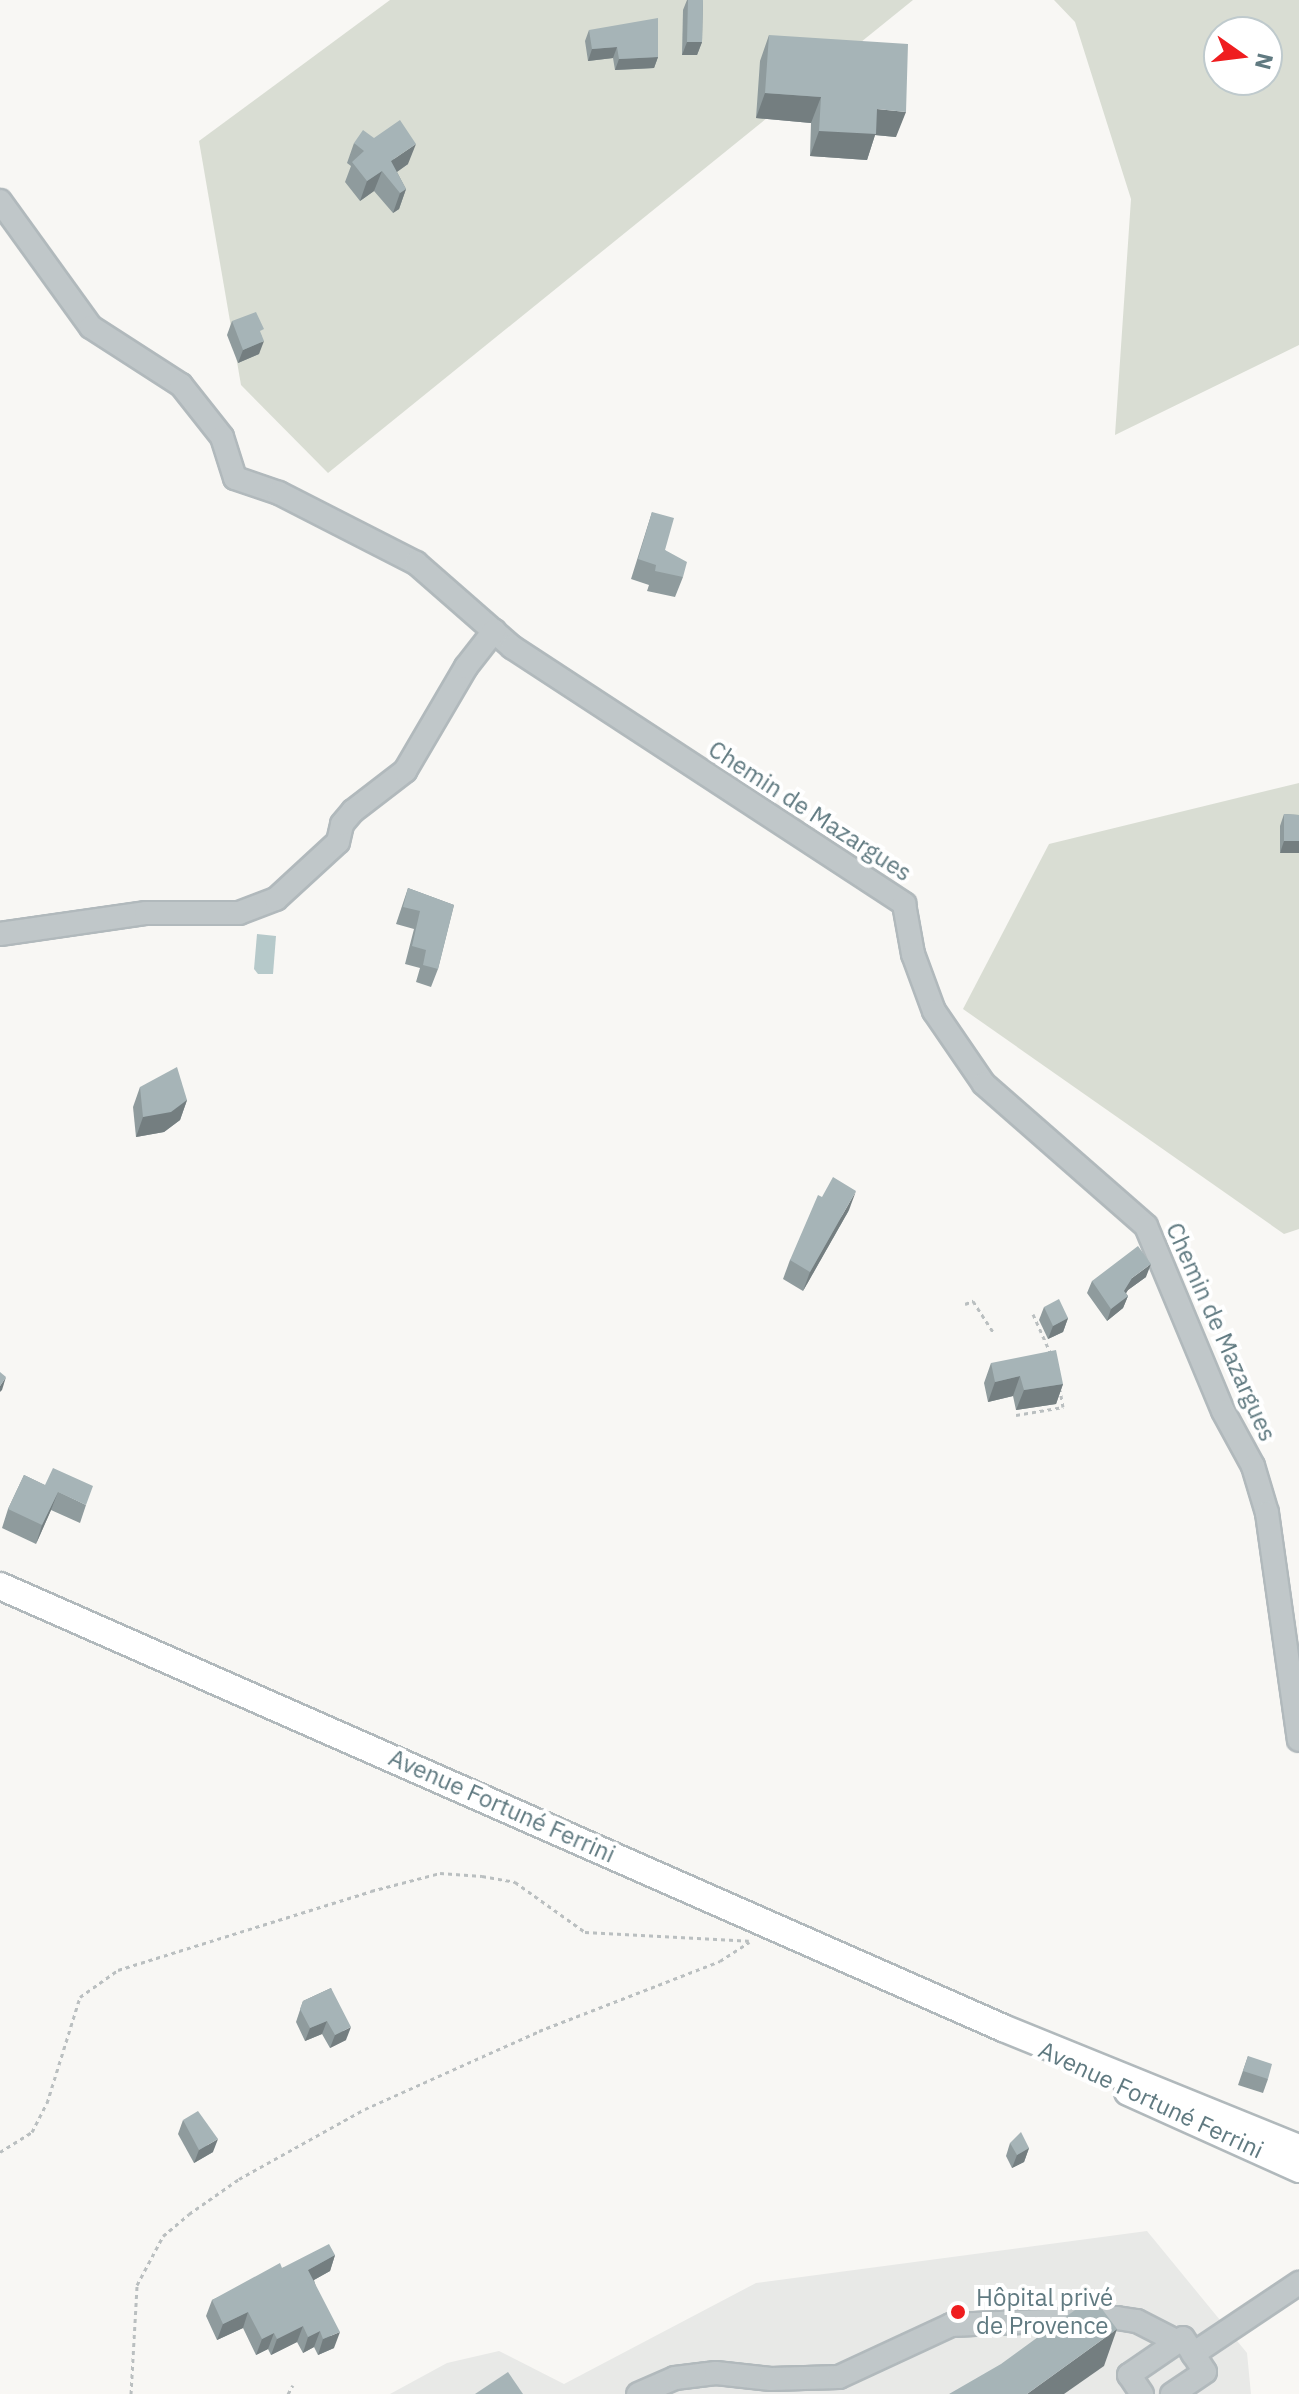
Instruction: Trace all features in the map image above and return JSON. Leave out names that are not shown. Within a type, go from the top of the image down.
[{"type":"main road","name":"Avenue Fortuné Ferrini","points":[[0,1586],[753,1930],[1299,2148]]},
{"type":"main road","name":"Avenue Fortuné Ferrini","points":[[1003,2028],[1171,2115],[1299,2169]]},
{"type":"street","name":"Chemin de Mazargues","points":[[0,201],[91,327],[181,385],[222,437],[235,478],[279,493],[416,563],[494,631],[904,904],[913,954],[934,1011],[984,1084],[1146,1226],[1223,1411],[1253,1466],[1267,1513],[1299,1740]]},
{"type":"street","points":[[0,934],[146,913],[239,913],[276,899],[338,842],[342,824],[353,811],[405,771],[466,667],[494,631]]},
{"type":"street","points":[[1141,2393],[1129,2375],[1186,2348],[1299,2283]]},
{"type":"street","points":[[638,2394],[675,2378],[716,2373],[771,2379],[839,2377],[951,2325],[1117,2318],[1137,2321],[1186,2348],[1205,2372],[1172,2394]]},
{"type":"path","points":[[965,1304],[973,1301],[994,1333]]},
{"type":"path","points":[[1033,1314],[1054,1362]]},
{"type":"path","points":[[1016,1415],[1063,1407],[1057,1377]]},
{"type":"path","points":[[0,2152],[32,2132],[47,2103],[80,1997],[118,1970],[371,1891],[440,1873],[482,1876],[515,1882],[585,1932],[753,1930]]},
{"type":"path","points":[[131,2394],[137,2285],[163,2236],[189,2214],[239,2179],[365,2109],[539,2031],[720,1961],[753,1930]]},
{"type":"path","points":[[288,2394],[293,2385]]},
{"type":"shaded area","points":[[390,0],[913,0],[328,473],[241,385],[199,141]]},
{"type":"shaded area","points":[[1054,0],[1299,0],[1299,345],[1115,435],[1131,199],[1075,22]]},
{"type":"shaded area","points":[[1299,783],[1299,1229],[1284,1234],[963,1009],[1049,844]]},
{"type":"shaded area","points":[[257,934],[276,936],[273,974],[258,974],[254,969]]},
{"type":"shaded area","name":"Hôpital privé de Provence","points":[[1147,2231],[1247,2353],[1251,2394],[390,2394],[447,2363],[499,2351],[564,2384],[756,2283]]},
{"type":"building","points":[[688,0],[703,0],[702,42],[687,42]]},
{"type":"building","points":[[658,18],[658,57],[619,59],[617,47],[592,49],[589,30]]},
{"type":"building","points":[[769,35],[908,44],[906,112],[877,109],[876,134],[819,131],[821,97],[765,93]]},
{"type":"building","points":[[400,120],[416,144],[391,161],[406,189],[400,193],[382,171],[367,181],[352,162],[364,151],[354,143],[363,130],[374,138]]},
{"type":"building","points":[[256,312],[264,329],[260,331],[264,341],[243,350],[232,321]]},
{"type":"building","points":[[652,512],[674,518],[665,550],[687,562],[683,577],[655,571],[656,565],[638,559]]},
{"type":"building","points":[[1284,814],[1299,815],[1299,841],[1284,841]]},
{"type":"building","points":[[408,888],[454,905],[438,969],[423,965],[426,950],[412,946],[420,911],[403,907]]},
{"type":"building","points":[[177,1067],[187,1100],[171,1112],[143,1117],[140,1087]]},
{"type":"building","points":[[833,1177],[856,1191],[810,1272],[790,1260],[818,1195],[822,1197]]},
{"type":"building","points":[[1138,1246],[1151,1264],[1132,1278],[1124,1291],[1128,1296],[1111,1309],[1092,1281]]},
{"type":"building","points":[[1059,1299],[1068,1318],[1053,1326],[1044,1307]]},
{"type":"building","points":[[1056,1350],[1063,1384],[1024,1390],[1020,1376],[995,1382],[991,1363]]},
{"type":"building","points":[[0,1372],[6,1377],[0,1386]]},
{"type":"building","points":[[53,1468],[93,1486],[86,1505],[58,1492],[42,1525],[8,1509],[24,1475],[45,1485]]},
{"type":"building","points":[[331,1988],[351,2027],[335,2035],[327,2021],[310,2028],[300,2009],[303,2001]]},
{"type":"building","points":[[1248,2056],[1272,2064],[1268,2079],[1243,2071]]},
{"type":"building","points":[[198,2111],[218,2139],[199,2150],[183,2120]]},
{"type":"building","points":[[1021,2132],[1029,2148],[1017,2155],[1010,2143]]},
{"type":"building","points":[[329,2244],[335,2255],[308,2270],[340,2332],[323,2339],[320,2331],[308,2337],[303,2326],[277,2339],[274,2333],[262,2339],[248,2312],[223,2324],[212,2300],[280,2263],[282,2268]]},
{"type":"building","points":[[1093,2297],[1117,2329],[1027,2394],[949,2394],[1001,2364]]},
{"type":"building","points":[[508,2372],[523,2394],[475,2394]]},
{"type":"place","name":"Hôpital privé de Provence","points":[[958,2312]]}]
